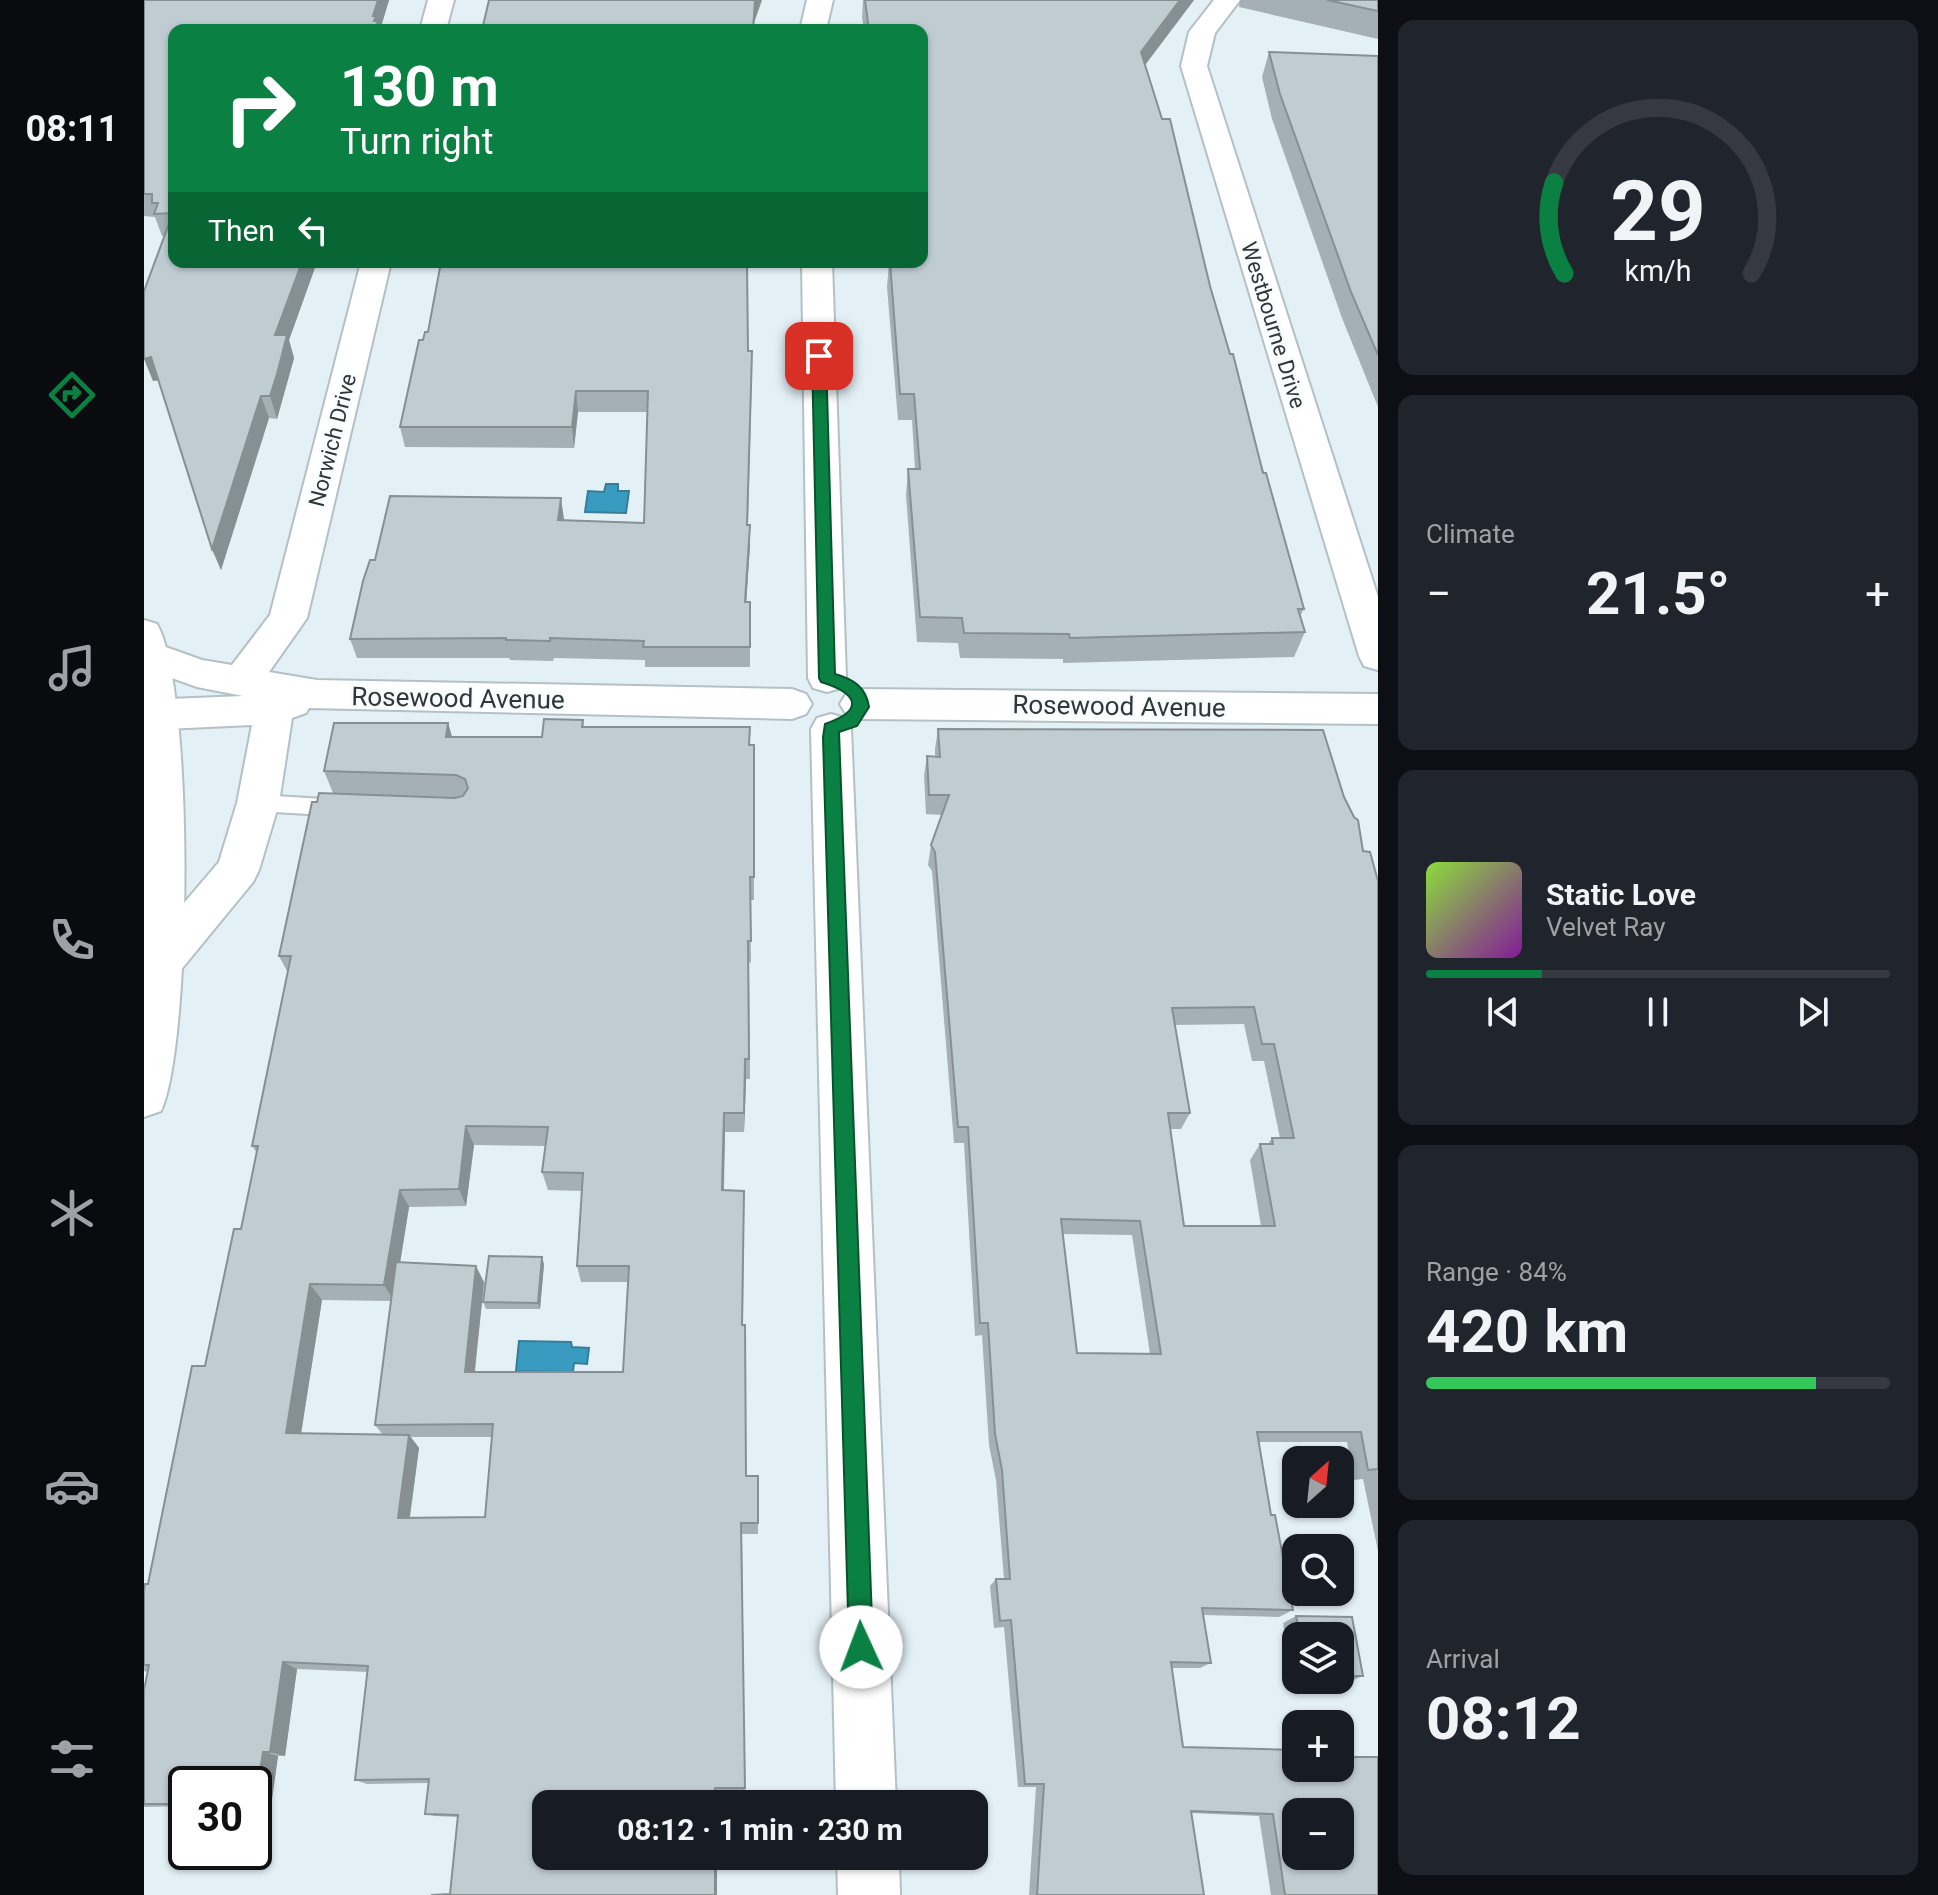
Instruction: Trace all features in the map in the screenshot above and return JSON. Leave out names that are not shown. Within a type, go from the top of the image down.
[{"type":"street","points":[[435,24],[441,0]]},
{"type":"street","points":[[814,24],[820,0]]},
{"type":"street","name":"Westbourne Drive","points":[[1227,0],[1202,32],[1194,66],[1378,656]]},
{"type":"street","name":"Norwich Drive","points":[[241,681],[288,618],[375,268]]},
{"type":"street","points":[[817,268],[827,678],[848,684],[855,691],[828,712],[866,1790]]},
{"type":"street","points":[[288,618],[317,695]]},
{"type":"street","points":[[144,1096],[157,1021],[164,805],[150,714],[146,645]]},
{"type":"street","name":"Rosewood Avenue","points":[[146,645],[197,673],[317,695],[828,712],[1378,709]]},
{"type":"street","name":"Rosewood Avenue","points":[[150,714],[274,709],[317,695]]},
{"type":"street","points":[[159,964],[238,870],[258,803],[274,709]]},
{"type":"street","points":[[868,1870],[869,1895]]},
{"type":"lane","points":[[258,803],[358,808]]},
{"type":"water","points":[[606,484],[618,484],[618,491],[629,491],[626,513],[585,512],[588,491],[604,492]]},
{"type":"water","points":[[519,1341],[571,1342],[572,1347],[589,1348],[587,1364],[574,1363],[573,1372],[516,1371]]},
{"type":"building","points":[[144,0],[378,0],[373,16],[376,16],[374,21],[378,21],[377,24],[168,24],[168,213],[154,214],[158,203],[152,203],[152,194],[144,194]]},
{"type":"building","points":[[489,0],[755,0],[753,24],[483,24]]},
{"type":"building","points":[[865,0],[1180,0],[1141,52],[1162,119],[1170,119],[1210,286],[1230,354],[1233,354],[1263,473],[1266,473],[1304,609],[1298,609],[1305,632],[1070,638],[1069,634],[964,633],[962,618],[920,617],[908,469],[920,469],[914,394],[900,394],[890,268],[928,268],[928,24],[868,24]]},
{"type":"building","points":[[1327,0],[1378,0],[1378,11]]},
{"type":"building","points":[[1269,52],[1378,56],[1378,355],[1351,292],[1280,94]]},
{"type":"building","points":[[168,226],[168,268],[300,268],[275,335],[287,335],[277,374],[270,396],[261,396],[212,549],[151,357],[144,359],[144,291]]},
{"type":"building","points":[[440,268],[747,268],[748,351],[752,351],[747,525],[750,525],[745,602],[750,602],[750,647],[643,647],[644,641],[550,638],[550,641],[506,638],[350,639],[363,581],[370,560],[375,560],[390,496],[561,498],[558,520],[644,523],[648,391],[576,391],[572,427],[400,427],[419,340],[423,340],[425,332],[428,332]]},
{"type":"building","points":[[544,719],[583,720],[582,727],[750,727],[749,745],[754,745],[754,877],[750,877],[751,941],[748,941],[749,1059],[745,1059],[744,1113],[724,1113],[722,1190],[744,1191],[742,1325],[745,1325],[746,1476],[758,1476],[758,1523],[741,1523],[745,1788],[532,1790],[532,1870],[715,1870],[715,1895],[431,1895],[450,1894],[458,1815],[425,1814],[429,1779],[355,1780],[368,1666],[283,1662],[270,1752],[263,1752],[261,1766],[168,1766],[168,1804],[144,1804],[144,1690],[149,1665],[144,1665],[145,1584],[148,1584],[192,1366],[205,1366],[234,1229],[241,1229],[258,1146],[252,1146],[291,956],[279,956],[312,802],[317,802],[319,793],[455,798],[463,796],[468,788],[465,779],[456,775],[324,771],[334,723],[448,723],[446,737],[542,737]],"holes":[[[466,1126],[548,1127],[542,1172],[583,1173],[577,1266],[629,1266],[623,1372],[465,1372],[476,1266],[396,1262],[375,1425],[493,1424],[485,1517],[398,1518],[409,1435],[286,1433],[310,1284],[384,1285],[400,1190],[459,1189]]]},
{"type":"building","points":[[938,729],[1323,730],[1344,797],[1358,820],[1363,851],[1370,852],[1378,881],[1378,1469],[1368,1470],[1361,1432],[1257,1432],[1271,1515],[1275,1515],[1282,1552],[1282,1606],[1292,1606],[1293,1610],[1202,1608],[1211,1663],[1171,1662],[1183,1747],[1282,1750],[1282,1782],[1354,1782],[1354,1757],[1378,1757],[1378,1895],[1285,1895],[1273,1814],[1191,1811],[1204,1895],[1037,1895],[1044,1784],[1025,1784],[1011,1620],[1000,1621],[996,1579],[1010,1579],[1002,1470],[995,1434],[988,1323],[980,1323],[968,1127],[958,1127],[935,852],[931,845],[949,795],[929,795],[927,756],[940,757]],"holes":[[[1254,1007],[1262,1044],[1274,1044],[1294,1138],[1272,1138],[1273,1144],[1260,1144],[1275,1226],[1184,1226],[1168,1113],[1190,1113],[1172,1008]],[[1061,1219],[1140,1221],[1161,1354],[1077,1353]]]},
{"type":"building","points":[[489,1256],[542,1257],[538,1303],[483,1302]]},
{"type":"building","points":[[1296,1616],[1352,1617],[1353,1622],[1297,1622]]},
{"type":"building","points":[[1354,1628],[1363,1676],[1354,1676]]},
{"type":"route","points":[[819,356],[827,678],[848,684],[859,698],[860,707],[851,721],[831,729],[831,737],[861,1647]]}]
